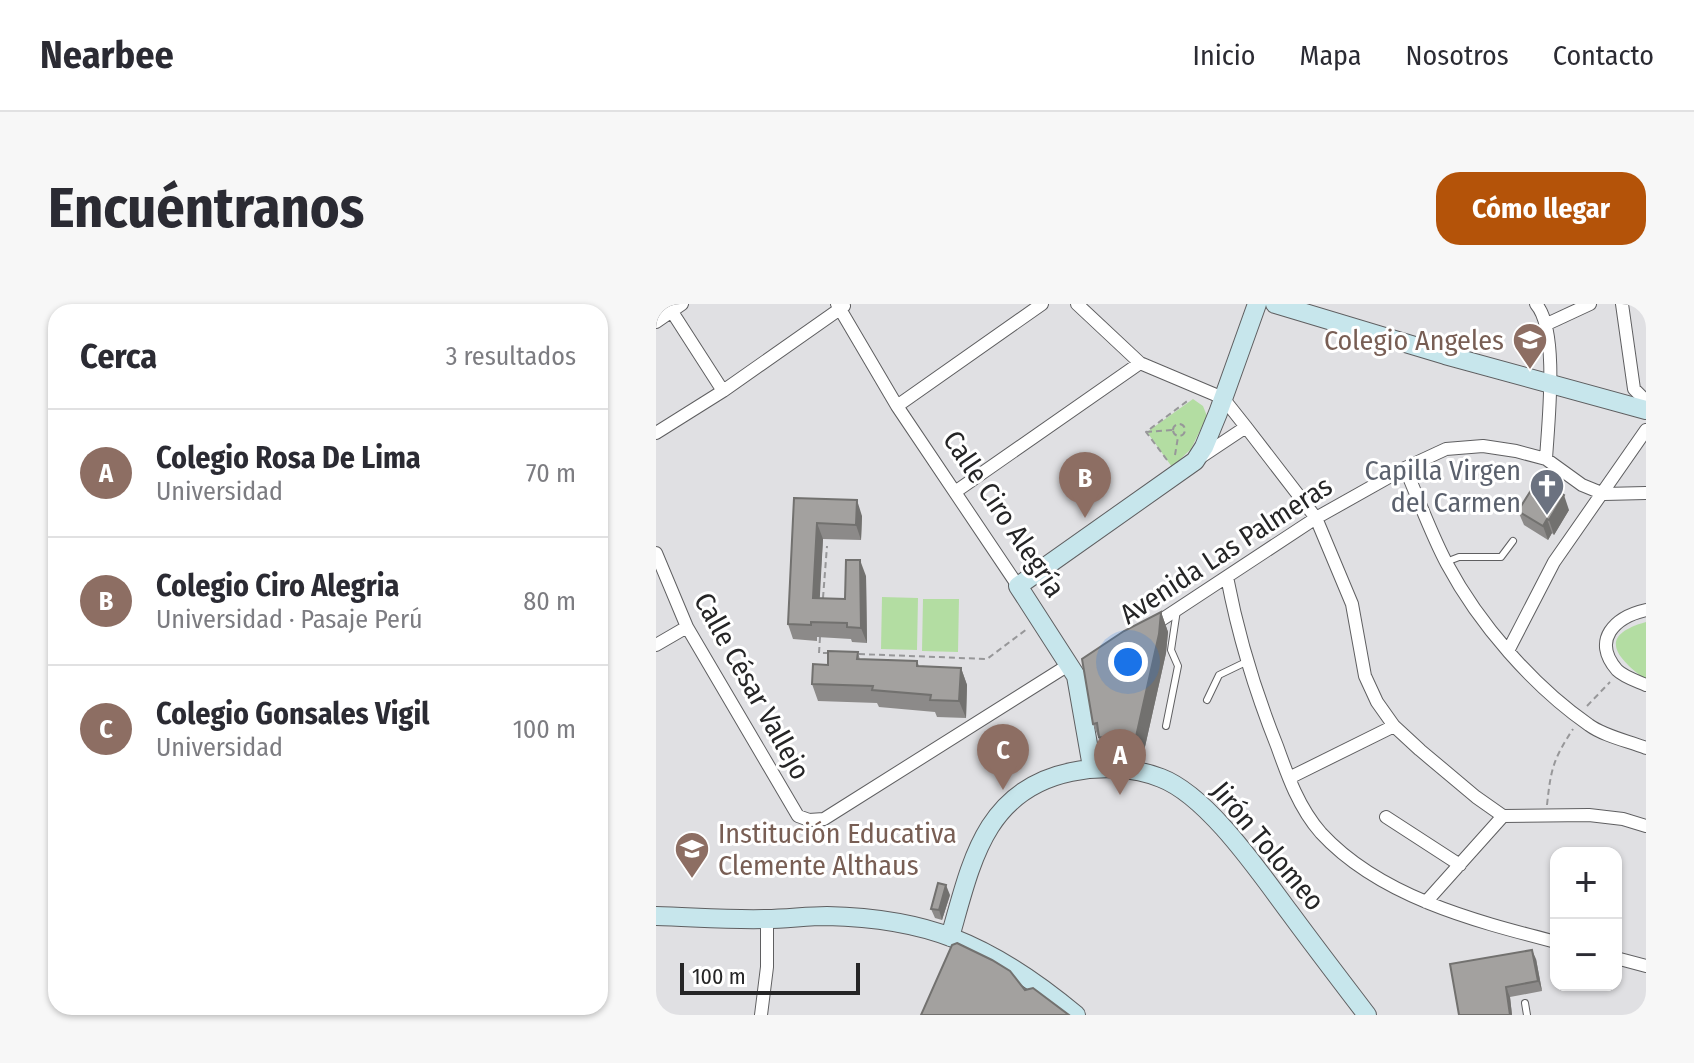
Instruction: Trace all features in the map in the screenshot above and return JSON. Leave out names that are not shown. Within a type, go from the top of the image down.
[{"type":"street","points":[[897,406],[1042,304]]},
{"type":"street","points":[[1077,304],[1140,363],[1223,398],[1316,518],[1352,604],[1365,676],[1377,702],[1394,726],[1476,797],[1503,816],[1589,815],[1623,819],[1646,826]]},
{"type":"street","points":[[1195,461],[1204,447],[1257,304]]},
{"type":"street","points":[[1275,304],[1646,410]]},
{"type":"street","points":[[1536,304],[1547,324],[1550,384],[1546,459],[1582,485],[1604,494],[1646,493]]},
{"type":"street","points":[[1547,324],[1590,304]]},
{"type":"street","points":[[1622,304],[1634,389],[1646,401]]},
{"type":"street","points":[[656,322],[674,306],[723,391]]},
{"type":"street","points":[[656,433],[723,391],[841,306]]},
{"type":"street","name":"Calle Ciro Alegría","points":[[841,306],[897,406],[1040,619],[1078,669],[1092,767]]},
{"type":"street","points":[[955,492],[1140,363]]},
{"type":"street","points":[[1018,586],[1175,471],[1246,427]]},
{"type":"street","points":[[1508,651],[1554,562],[1646,430]]},
{"type":"street","name":"Avenida Las Palmeras","points":[[1139,635],[1316,518],[1405,468],[1446,449],[1483,446],[1546,459]]},
{"type":"street","points":[[1405,468],[1446,562],[1477,615],[1538,682],[1591,727],[1646,748]]},
{"type":"street","name":"Calle César Vallejo","points":[[656,553],[687,627],[798,816],[809,820],[824,819],[1078,669]]},
{"type":"street","points":[[1227,577],[1234,617],[1262,709],[1306,814],[1322,834],[1375,875],[1426,902],[1550,940]]},
{"type":"street","points":[[1646,610],[1617,620],[1610,628],[1607,643],[1609,657],[1619,672],[1646,685]]},
{"type":"street","points":[[656,645],[687,627]]},
{"type":"street","points":[[1289,778],[1394,726]]},
{"type":"street","name":"Jirón Tolomeo","points":[[950,937],[973,858],[985,831],[1005,807],[1032,787],[1060,774],[1092,767],[1127,770],[1162,778],[1210,813],[1260,873],[1367,1015]]},
{"type":"street","points":[[1426,902],[1503,816]]},
{"type":"street","points":[[1386,817],[1460,865]]},
{"type":"street","points":[[656,916],[767,920],[826,916],[890,923],[950,937],[1019,971],[1076,1015]]},
{"type":"street","points":[[761,1015],[767,967],[767,920]]},
{"type":"street","points":[[1622,960],[1646,966]]},
{"type":"lane","points":[[1446,562],[1459,557],[1496,559],[1513,541]]},
{"type":"lane","points":[[1166,726],[1178,666],[1171,650],[1177,610]]},
{"type":"lane","points":[[1207,700],[1219,675],[1248,661]]},
{"type":"lane","points":[[1525,1003],[1527,1015]]},
{"type":"path","points":[[1146,432],[1193,396]]},
{"type":"path","points":[[1173,430],[1177,424],[1185,426],[1184,434],[1178,436]]},
{"type":"path","points":[[1146,432],[1173,430]]},
{"type":"path","points":[[1173,430],[1178,436],[1175,471]]},
{"type":"path","points":[[1146,432],[1175,471]]},
{"type":"path","points":[[822,607],[827,546]]},
{"type":"path","points":[[849,654],[987,659],[1040,619]]},
{"type":"path","points":[[820,637],[819,653],[834,653]]},
{"type":"path","points":[[1546,816],[1550,770],[1555,757],[1579,717],[1619,672]]},
{"type":"green space","points":[[1193,399],[1203,406],[1207,416],[1191,449],[1172,467],[1147,432]]},
{"type":"green space","points":[[882,597],[918,598],[917,650],[881,649]]},
{"type":"green space","points":[[923,599],[959,599],[958,652],[922,651]]},
{"type":"green space","points":[[1646,622],[1646,680],[1620,656],[1616,641],[1630,628]]},
{"type":"building","points":[[1538,479],[1564,495],[1543,526],[1518,511]]},
{"type":"building","points":[[794,498],[857,500],[856,525],[817,523],[813,598],[845,599],[846,560],[860,560],[861,628],[847,627],[847,623],[788,624]]},
{"type":"building","points":[[1161,612],[1135,741],[1099,737],[1097,723],[1093,724],[1082,659],[1124,631]]},
{"type":"building","points":[[828,651],[858,652],[857,659],[917,661],[917,666],[961,668],[959,701],[930,700],[931,695],[872,690],[873,686],[812,684],[813,664],[828,665]]},
{"type":"building","points":[[938,883],[946,885],[939,910],[931,909]]},
{"type":"building","points":[[957,943],[1010,971],[1025,990],[1033,988],[1069,1015],[921,1015],[952,945]]},
{"type":"building","points":[[1532,950],[1538,981],[1506,987],[1510,1015],[1459,1015],[1450,964]]},
{"type":"place","name":"Colegio Angeles","points":[[1530,371]]},
{"type":"place","name":"Capilla Virgen del Carmen","points":[[1547,517]]},
{"type":"place","name":"Colegio Ciro Alegria","points":[[1085,518]]},
{"type":"place","name":"Colegio Gonsales Vigil","points":[[1003,790]]},
{"type":"place","name":"Colegio Rosa De Lima","points":[[1120,795]]},
{"type":"place","name":"Institución Educativa Clemente Althaus","points":[[692,880]]}]
